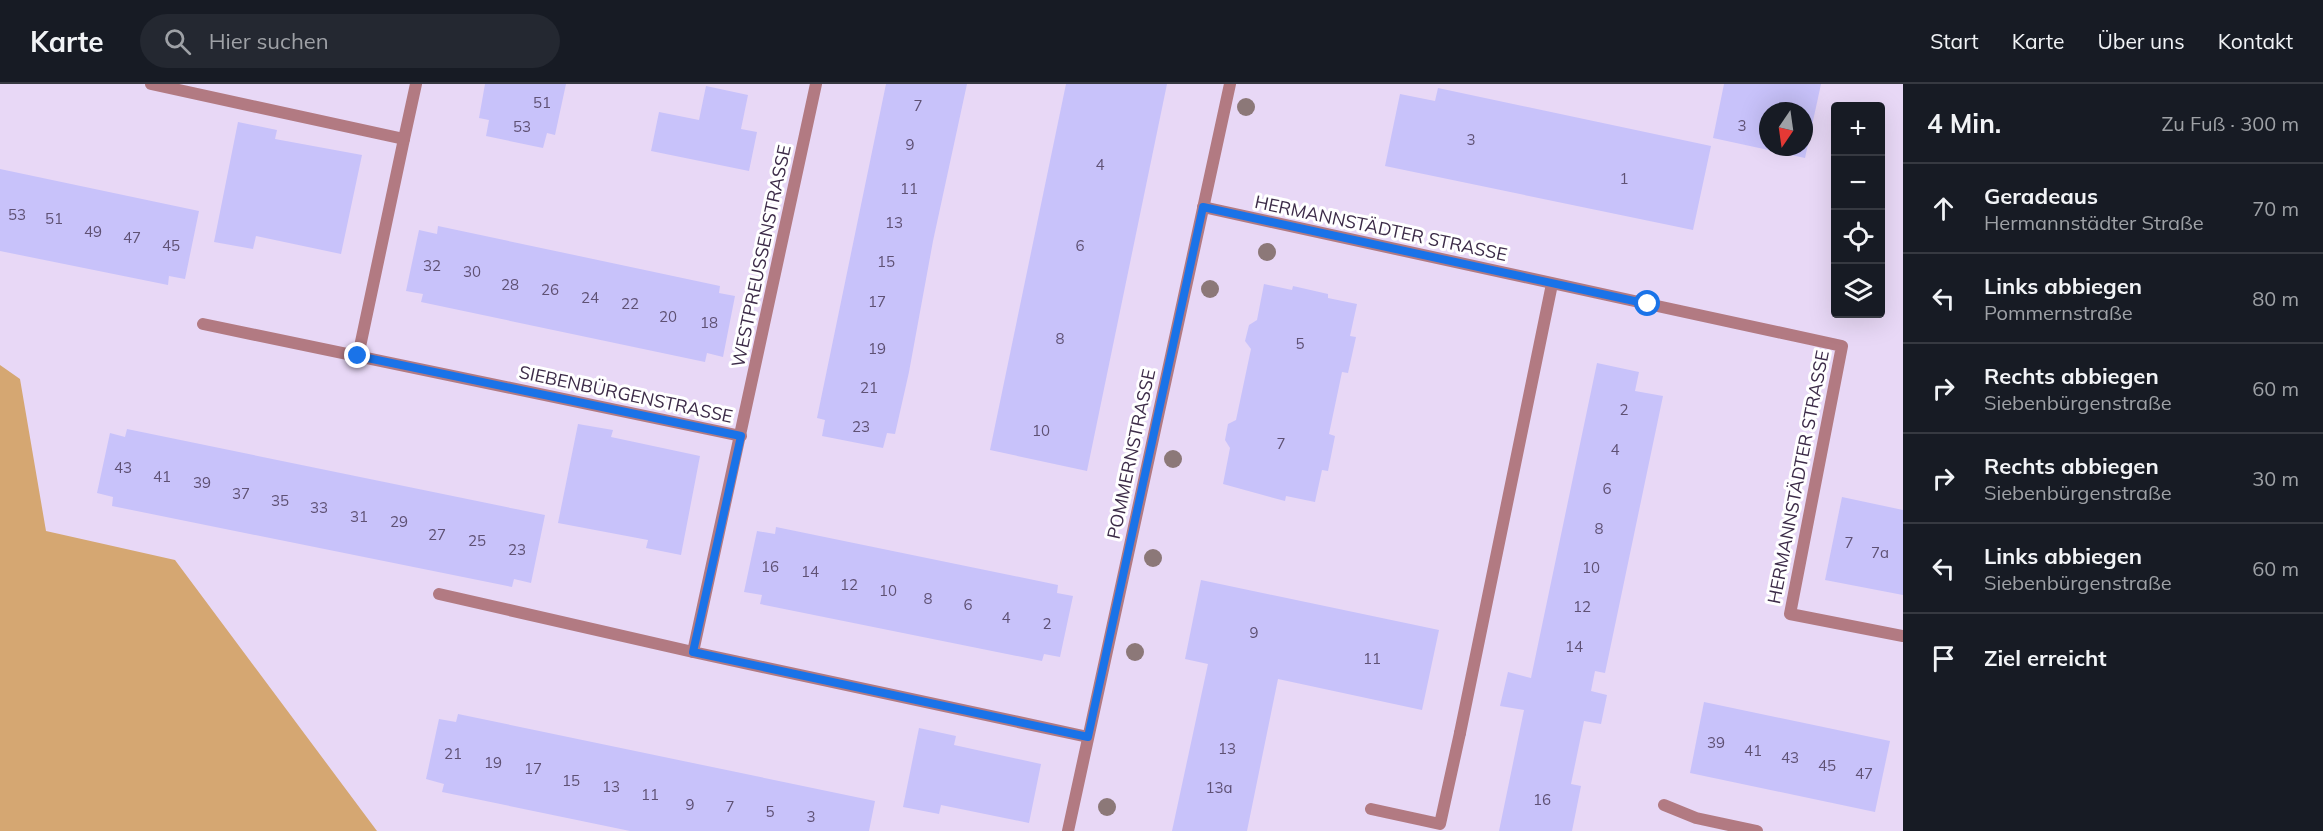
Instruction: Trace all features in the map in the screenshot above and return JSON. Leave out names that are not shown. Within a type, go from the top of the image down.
[{"type":"street","points":[[152,84],[404,139]]},
{"type":"street","points":[[358,356],[416,84]]},
{"type":"street","name":"WESTPREUSSENSTRASSE","points":[[741,436],[816,84]]},
{"type":"street","name":"POMMERNSTRASSE","points":[[1068,831],[1230,84]]},
{"type":"street","name":"HERMANNSTÄDTER STRASSE","points":[[1203,207],[1842,346],[1790,614],[1903,636]]},
{"type":"street","points":[[1371,808],[1440,824],[1552,284]]},
{"type":"street","name":"SIEBENBÜRGENSTRASSE","points":[[203,324],[741,436],[693,652]]},
{"type":"street","points":[[439,594],[693,652],[1088,737]]},
{"type":"street","points":[[1664,805],[1696,818],[1757,831]]},
{"type":"shaded area","points":[[0,365],[20,379],[46,531],[175,560],[377,831],[0,831]]},
{"type":"building","points":[[485,84],[566,84],[555,135],[547,133],[543,148],[486,136],[489,120],[479,118]]},
{"type":"building","points":[[886,84],[967,84],[895,434],[887,433],[883,448],[822,436],[825,420],[817,418]]},
{"type":"building","points":[[1066,84],[1167,84],[1087,471],[990,450]]},
{"type":"building","points":[[1724,84],[1821,84],[1813,121],[1813,102],[1759,102],[1759,148],[1713,138]]},
{"type":"building","points":[[706,86],[748,95],[741,129],[757,132],[749,171],[651,151],[659,112],[699,120]]},
{"type":"building","points":[[1438,88],[1711,146],[1693,230],[1385,166],[1400,94],[1435,101]]},
{"type":"building","points":[[238,122],[277,130],[275,139],[362,155],[341,254],[256,236],[253,249],[214,242]]},
{"type":"building","points":[[0,169],[199,211],[185,279],[169,276],[168,285],[0,251]]},
{"type":"building","points":[[438,226],[720,286],[719,293],[735,296],[723,357],[707,353],[705,362],[421,302],[423,294],[406,291],[419,230],[437,234]]},
{"type":"building","points":[[1264,284],[1292,290],[1293,286],[1328,294],[1328,298],[1357,304],[1350,336],[1356,337],[1348,373],[1342,372],[1329,434],[1335,436],[1328,471],[1322,470],[1315,502],[1286,496],[1285,501],[1223,484],[1230,448],[1225,440],[1228,424],[1236,420],[1251,349],[1245,341],[1249,325],[1257,320]]},
{"type":"building","points":[[1597,363],[1639,372],[1635,391],[1663,396],[1605,673],[1595,671],[1591,691],[1607,695],[1601,724],[1584,721],[1571,784],[1581,786],[1572,831],[1499,831],[1524,710],[1500,706],[1508,672],[1531,678]]},
{"type":"building","points":[[578,424],[613,430],[611,437],[700,456],[681,555],[646,548],[648,540],[558,523]]},
{"type":"building","points":[[127,429],[545,515],[531,583],[514,579],[512,587],[112,506],[113,497],[97,493],[110,433],[125,437]]},
{"type":"building","points":[[1842,497],[1903,510],[1903,595],[1825,580]]},
{"type":"building","points":[[776,527],[1058,585],[1057,593],[1073,596],[1060,657],[1044,654],[1042,661],[760,604],[762,595],[744,592],[757,531],[775,534]]},
{"type":"building","points":[[1201,580],[1439,630],[1422,710],[1278,679],[1247,831],[1172,831],[1208,664],[1185,659]]},
{"type":"building","points":[[1704,702],[1890,741],[1875,812],[1690,773]]},
{"type":"building","points":[[458,714],[875,801],[869,831],[630,831],[442,792],[444,784],[426,779],[439,719],[456,722]]},
{"type":"building","points":[[919,728],[956,736],[954,745],[1041,764],[1029,823],[941,805],[939,814],[903,807]]},
{"type":"route","points":[[358,356],[741,436],[693,652],[1088,737],[1203,207],[1648,304]]}]
